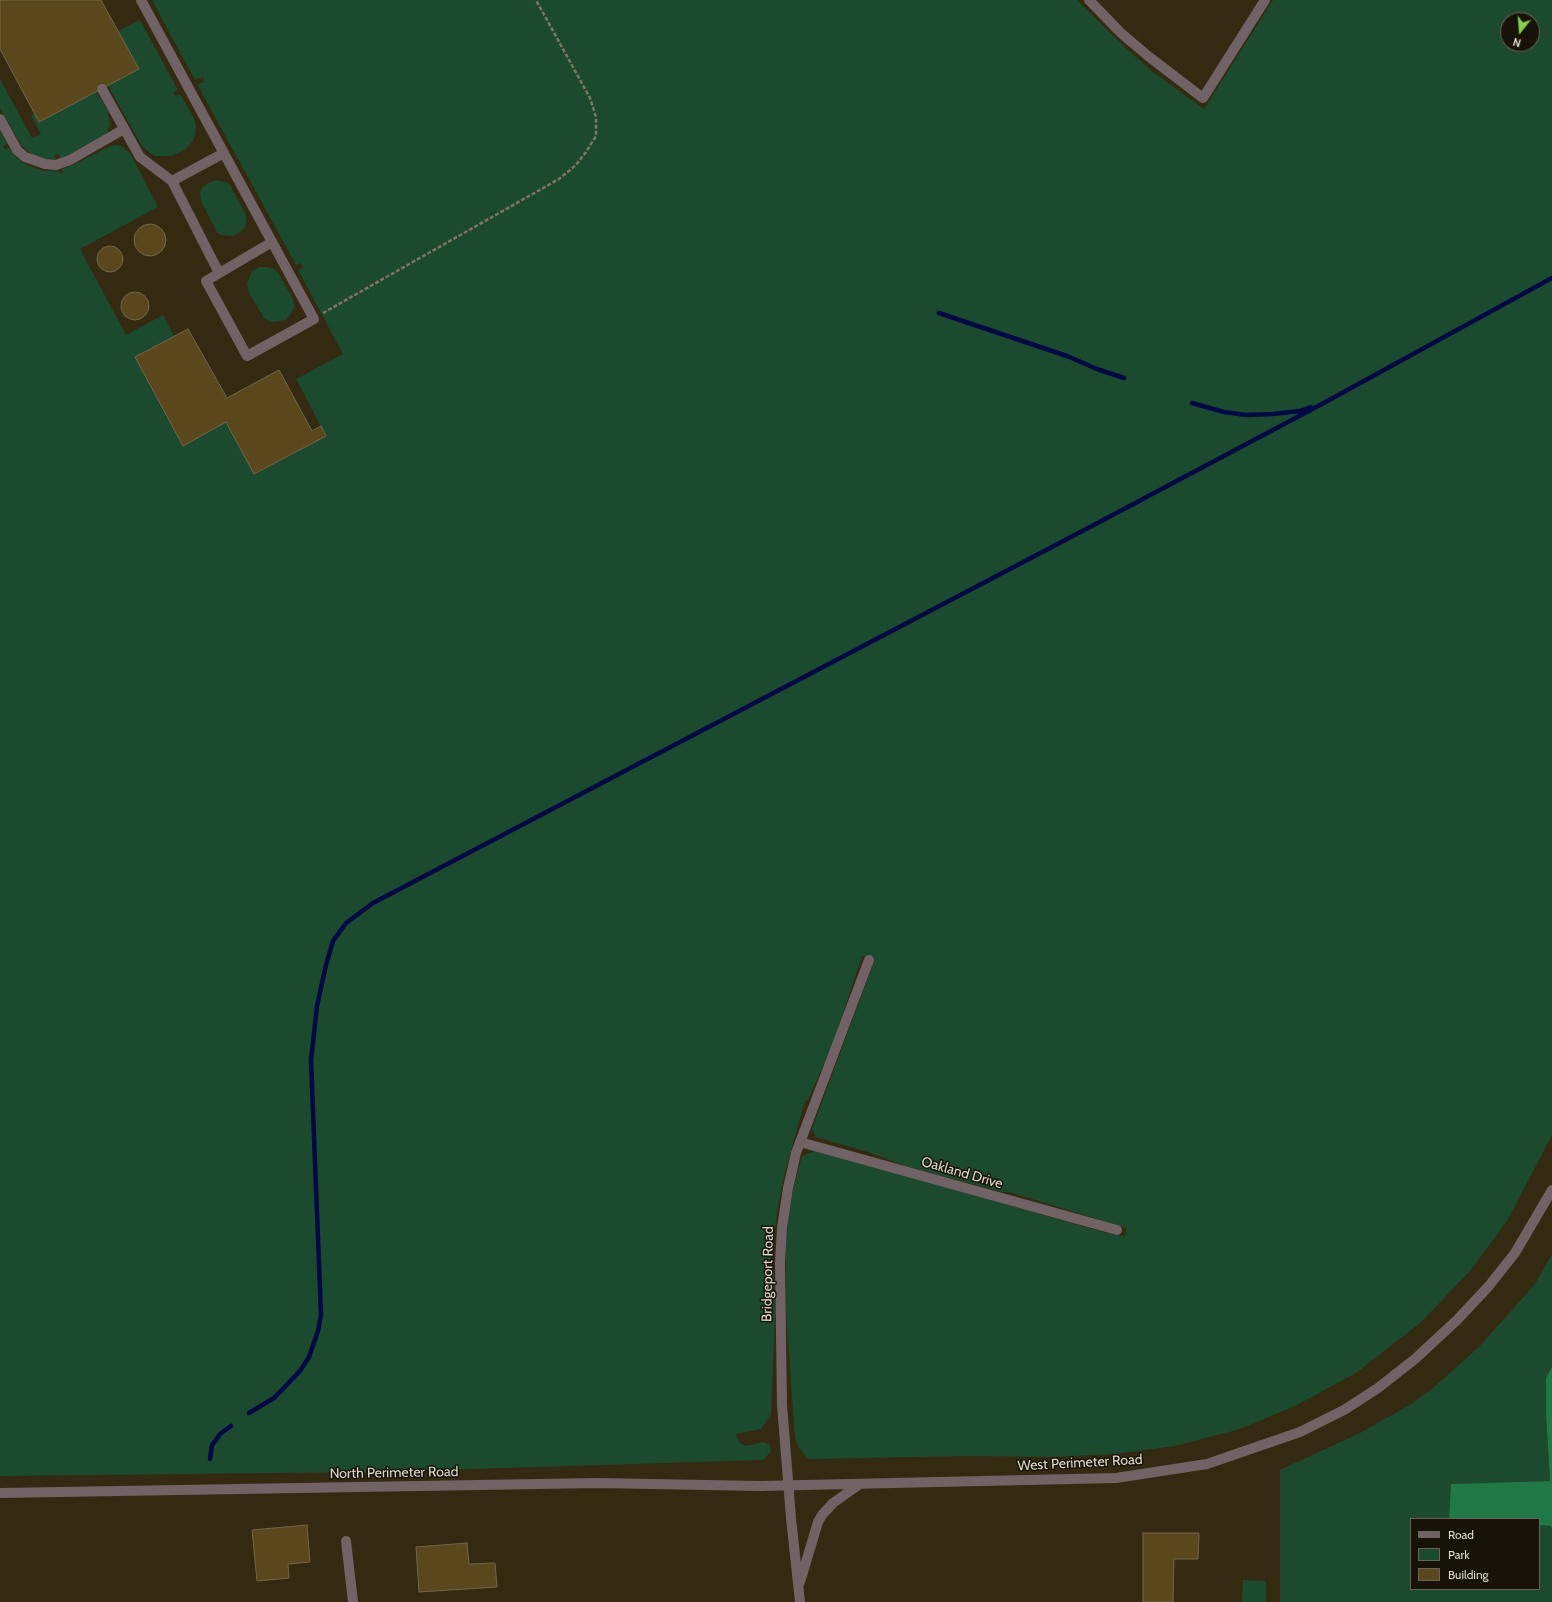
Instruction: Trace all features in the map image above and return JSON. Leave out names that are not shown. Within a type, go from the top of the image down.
[{"type":"street","points":[[141,0],[272,242],[318,316],[247,356],[206,281],[272,242]]},
{"type":"street","points":[[1090,0],[1122,33],[1148,56],[1203,98],[1265,0]]},
{"type":"street","points":[[102,89],[140,157],[172,182],[219,273]]},
{"type":"street","points":[[0,119],[16,150],[24,157],[46,164],[56,165],[70,160],[124,129]]},
{"type":"street","points":[[172,182],[224,153]]},
{"type":"street","name":"Bridgeport Road","points":[[800,1602],[788,1485],[782,1405],[780,1249],[788,1188],[800,1142],[869,960]]},
{"type":"street","name":"Oakland Drive","points":[[800,1142],[1118,1230]]},
{"type":"street","name":"West Perimeter Road","points":[[788,1485],[1116,1478],[1207,1464],[1300,1432],[1344,1410],[1378,1388],[1415,1359],[1457,1320],[1488,1287],[1516,1253],[1552,1190]]},
{"type":"street","name":"North Perimeter Road","points":[[0,1493],[598,1483],[788,1485]]},
{"type":"street","points":[[798,1588],[818,1522],[822,1515],[833,1503],[860,1484]]},
{"type":"street","points":[[346,1541],[353,1602]]},
{"type":"path","points":[[318,316],[559,179],[576,165],[586,152],[596,136],[596,118],[590,98],[536,0]]},
{"type":"green space","points":[[152,0],[1077,0],[1129,51],[1153,72],[1204,109],[1273,0],[1552,0],[1552,1135],[1507,1221],[1470,1271],[1420,1323],[1356,1373],[1297,1405],[1240,1429],[1175,1446],[1114,1454],[1054,1457],[967,1456],[808,1459],[799,1448],[795,1438],[786,1313],[786,1242],[794,1185],[802,1156],[817,1150],[1106,1233],[1125,1236],[1127,1228],[1009,1192],[1002,1192],[909,1167],[868,1152],[816,1137],[812,1129],[875,959],[862,956],[833,1043],[808,1100],[805,1101],[785,1172],[778,1206],[770,1264],[774,1272],[775,1313],[771,1414],[761,1429],[735,1434],[740,1443],[746,1446],[763,1442],[770,1445],[771,1451],[763,1460],[372,1472],[0,1476],[0,131],[7,144],[3,146],[5,149],[9,148],[16,157],[27,165],[44,171],[58,170],[59,173],[63,172],[62,169],[110,146],[121,146],[130,153],[158,207],[80,249],[126,335],[163,315],[174,336],[135,357],[183,446],[226,422],[255,474],[326,436],[296,379],[343,354],[298,270],[303,267],[301,263],[296,265],[197,84],[204,82],[203,77],[195,80]]},
{"type":"green space","points":[[139,20],[178,90],[173,92],[175,96],[180,94],[193,116],[196,125],[195,137],[192,142],[184,150],[171,156],[155,156],[142,146],[108,86],[139,69],[118,31]]},
{"type":"green space","points":[[0,79],[32,138],[41,134],[31,115],[35,114],[39,122],[96,92],[109,112],[110,124],[108,130],[106,134],[65,157],[61,158],[58,154],[54,156],[56,159],[52,160],[34,156],[21,145],[0,108]]},
{"type":"green space","points":[[216,180],[230,185],[246,215],[245,227],[242,231],[233,236],[221,235],[217,232],[201,201],[200,192],[202,188]]},
{"type":"green space","points":[[260,267],[275,269],[293,299],[294,308],[286,320],[272,322],[264,318],[248,291],[247,283],[252,271]]},
{"type":"green space","points":[[1552,1254],[1552,1367],[1546,1378],[1546,1415],[1550,1481],[1451,1484],[1449,1518],[1410,1518],[1410,1590],[1540,1590],[1540,1525],[1552,1526],[1552,1602],[1280,1602],[1280,1470],[1360,1433],[1413,1403],[1434,1387],[1479,1347],[1535,1284]]},
{"type":"green space","points":[[1552,1367],[1552,1530],[1551,1526],[1540,1525],[1540,1518],[1449,1518],[1451,1484],[1550,1481],[1546,1415],[1546,1378]]},
{"type":"green space","points":[[1243,1580],[1266,1581],[1266,1602],[1242,1602]]},
{"type":"building","points":[[0,0],[101,0],[139,69],[39,122],[0,49]]},
{"type":"building","points":[[147,224],[153,224],[163,231],[166,240],[165,246],[159,253],[153,256],[147,256],[137,249],[134,243],[134,237],[141,227]]},
{"type":"building","points":[[110,246],[120,249],[123,259],[120,269],[110,272],[100,269],[97,259],[100,249]]},
{"type":"building","points":[[135,292],[145,296],[149,306],[145,316],[135,320],[125,316],[121,306],[125,296]]},
{"type":"building","points":[[188,329],[227,398],[279,370],[312,431],[321,426],[326,436],[254,474],[226,422],[183,446],[135,357]]},
{"type":"building","points":[[307,1525],[310,1562],[288,1564],[289,1578],[257,1581],[252,1530]]},
{"type":"building","points":[[1143,1533],[1199,1533],[1198,1559],[1174,1559],[1173,1602],[1143,1602]]},
{"type":"building","points":[[467,1543],[469,1564],[495,1563],[497,1587],[419,1592],[416,1547]]},
{"type":"waterway","points":[[249,1413],[274,1398],[300,1371],[309,1357],[318,1331],[321,1315],[311,1060],[317,1006],[326,965],[333,941],[346,923],[373,903],[1090,527],[1320,405],[1552,278]]},
{"type":"waterway","points":[[939,313],[1067,356],[1097,369],[1124,378]]},
{"type":"waterway","points":[[1192,403],[1224,412],[1246,415],[1300,411],[1311,407]]},
{"type":"waterway","points":[[210,1459],[212,1445],[220,1434],[231,1426]]}]
